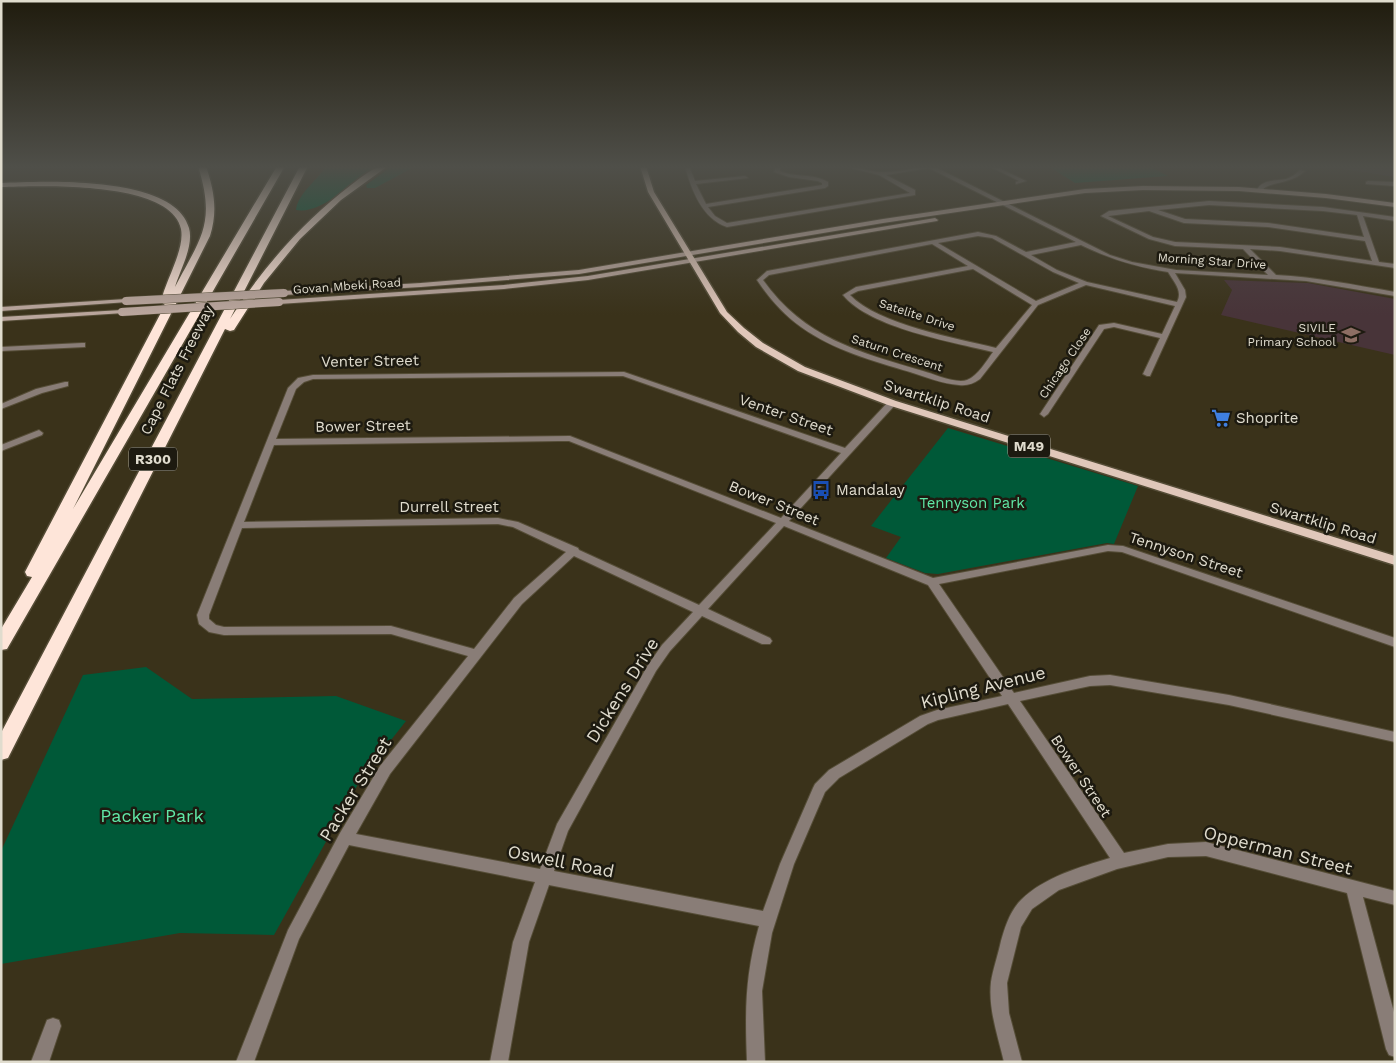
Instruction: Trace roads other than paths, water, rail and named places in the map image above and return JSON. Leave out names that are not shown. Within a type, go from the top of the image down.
[{"type":"highway","points":[[163,320],[167,290],[185,235],[182,220],[178,216]]},
{"type":"highway","points":[[2,643],[29,580],[210,226],[211,216]]},
{"type":"highway","name":"Cape Flats Freeway","points":[[2,643],[252,216]]},
{"type":"highway","name":"Cape Flats Freeway","points":[[1,752],[279,216]]},
{"type":"highway","points":[[155,456],[196,394],[238,315],[268,272],[320,216]]},
{"type":"main road","name":"M49","points":[[665,216],[690,258]]},
{"type":"main road","points":[[690,258],[931,216]]},
{"type":"main road","points":[[690,258],[956,216]]},
{"type":"main road","name":"Govan Mbeki Road","points":[[1,310],[562,274],[690,258]]},
{"type":"main road","name":"Govan Mbeki Road","points":[[1,319],[530,285],[588,278],[690,258]]},
{"type":"main road","name":"Swartklip Road","points":[[690,258],[724,313],[736,328],[754,342],[812,373],[892,404],[1395,561]]},
{"type":"street","points":[[712,216],[716,221],[732,225],[787,216]]},
{"type":"street","name":"Morning Star Drive","points":[[1027,216],[1125,262],[1170,271],[1320,281],[1395,294]]},
{"type":"street","points":[[1105,216],[1151,238],[1168,243],[1188,246],[1287,250],[1395,266]]},
{"type":"street","points":[[1166,216],[1184,221],[1268,225],[1368,239]]},
{"type":"street","points":[[1361,216],[1376,263]]},
{"type":"street","points":[[1378,216],[1395,218]]},
{"type":"street","name":"Saturn Crescent","points":[[1085,284],[1036,304],[977,377],[966,383],[952,382],[882,362],[842,346],[793,319],[783,310],[760,280],[767,273],[984,234],[994,237],[1065,276],[1085,284],[1179,305]]},
{"type":"street","points":[[932,242],[1036,304]]},
{"type":"street","points":[[1026,254],[1082,243]]},
{"type":"street","points":[[1244,248],[1274,277]]},
{"type":"street","name":"Satelite Drive","points":[[972,267],[856,289],[846,295],[863,309],[892,321],[998,351]]},
{"type":"street","points":[[1147,374],[1184,294],[1170,271]]},
{"type":"street","name":"Chicago Close","points":[[1044,414],[1102,327],[1110,325],[1119,326],[1164,337]]},
{"type":"street","points":[[1,348],[82,345]]},
{"type":"street","name":"Venter Street","points":[[475,654],[391,630],[224,631],[213,629],[203,621],[203,615],[270,442],[292,388],[301,380],[313,377],[616,373],[636,377],[847,452]]},
{"type":"street","points":[[1,407],[39,391],[65,384]]},
{"type":"street","name":"Dickens Drive","points":[[499,1062],[521,942],[562,828],[652,668],[666,648],[892,404]]},
{"type":"street","points":[[1,448],[39,433]]},
{"type":"street","name":"Bower Street","points":[[270,442],[559,438],[570,440],[932,582],[1121,861]]},
{"type":"street","name":"Durrell Street","points":[[238,525],[498,521],[515,524],[766,641]]},
{"type":"street","name":"Tennyson Street","points":[[932,582],[1108,548],[1123,549],[1395,643]]},
{"type":"street","name":"Packer Street","points":[[245,1062],[293,935],[384,770],[518,601],[574,550]]},
{"type":"street","name":"Kipling Avenue","points":[[756,1062],[755,983],[769,920],[788,859],[816,797],[826,780],[842,768],[924,720],[1010,698],[1090,681],[1110,680],[1229,700],[1395,737]]},
{"type":"street","name":"Oswell Road","points":[[346,838],[769,920]]},
{"type":"street","name":"Opperman Street","points":[[1013,1062],[1000,999],[999,983],[1015,922],[1020,912],[1042,892],[1063,880],[1121,861],[1184,848],[1206,849],[1395,898]]},
{"type":"street","points":[[1353,888],[1395,1049]]},
{"type":"street","points":[[40,1062],[52,1026]]},
{"type":"place","name":"SIVILE Primary School","points":[[1351,335]]},
{"type":"place","name":"Shoprite","points":[[1221,418]]},
{"type":"place","name":"Mandalay","points":[[821,490]]},
{"type":"park label","name":"Tennyson Park","points":[[972,503]]},
{"type":"park label","name":"Packer Park","points":[[152,815]]}]
